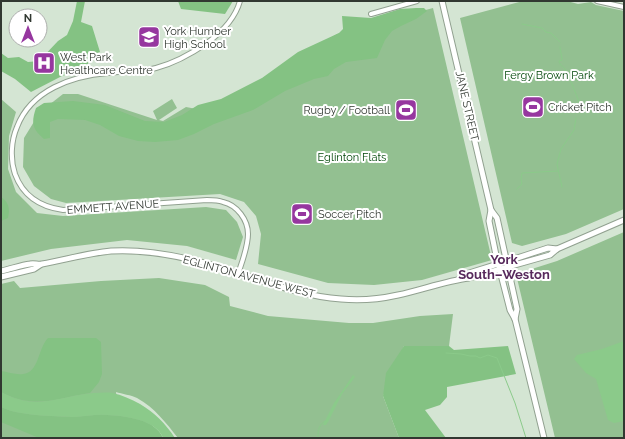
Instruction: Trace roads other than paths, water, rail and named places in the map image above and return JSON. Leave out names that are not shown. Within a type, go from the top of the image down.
[{"type":"main road","name":"JANE STREET","points":[[442,1],[491,210],[497,218],[517,309],[515,319]]},
{"type":"main road","name":"JANE STREET","points":[[491,210],[489,220],[498,263],[510,310],[515,319],[544,438]]},
{"type":"main road","name":"EGLINTON AVENUE WEST","points":[[1,271],[40,265],[91,254],[111,251],[130,251],[151,253],[213,265],[302,293],[355,300],[397,295],[508,268],[550,255],[557,249],[624,220]]},
{"type":"main road","name":"EGLINTON AVENUE WEST","points":[[458,279],[466,274],[498,263],[548,248],[557,249]]},
{"type":"main road","name":"EGLINTON AVENUE WEST","points":[[1,277],[32,266]]},
{"type":"street","name":"EMMETT AVENUE","points":[[238,274],[248,233],[247,226],[242,215],[228,204],[220,201],[207,200],[69,210],[53,209],[36,201],[22,188],[15,173],[12,152],[14,135],[20,118],[33,101],[49,89],[63,83],[93,75],[150,70],[179,60],[222,31],[232,19],[240,1]]},
{"type":"street","points":[[371,14],[417,1]]},
{"type":"street","points":[[597,1],[624,7]]},
{"type":"waterway","points":[[522,24],[542,28],[546,32],[551,33],[560,42]]},
{"type":"waterway","points":[[560,47],[562,60],[559,61],[559,63],[565,69],[571,81],[579,102],[578,111]]},
{"type":"waterway","points":[[562,187],[557,164],[561,149],[574,130],[576,118]]},
{"type":"waterway","points":[[517,189],[522,184],[522,173],[558,171]]},
{"type":"waterway","points":[[446,353],[476,356],[480,358],[488,355],[497,358],[515,403],[526,438]]},
{"type":"waterway","points":[[318,438],[320,426],[325,421]]},
{"type":"place","name":"York Humber High School","points":[[149,37]]},
{"type":"place","name":"West Park Healthcare Centre","points":[[44,63]]},
{"type":"place","name":"Cricket Pitch","points":[[533,107]]},
{"type":"place","name":"Rugby / Football","points":[[406,110]]},
{"type":"place","name":"Soccer Pitch","points":[[302,214]]},
{"type":"district","name":"York South–Weston","points":[[504,266]]},
{"type":"park label","name":"Fergy Brown Park","points":[[549,75]]},
{"type":"park label","name":"Eglinton Flats","points":[[352,157]]}]
